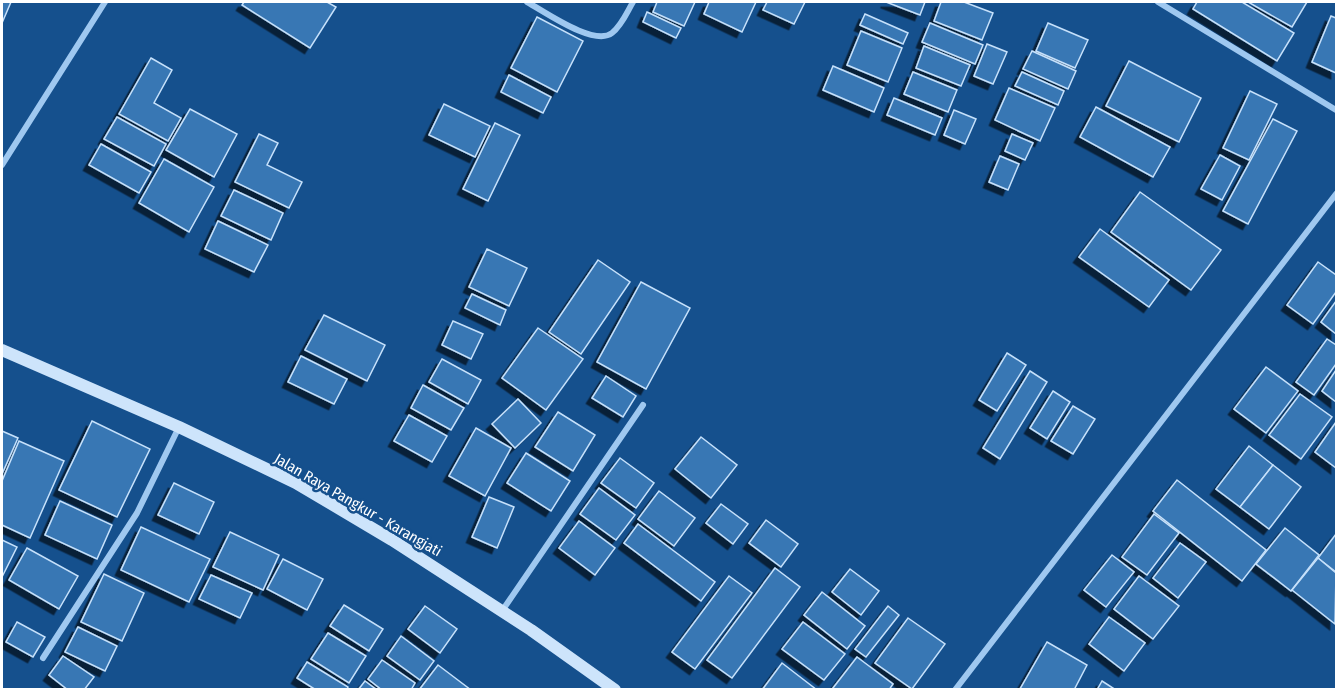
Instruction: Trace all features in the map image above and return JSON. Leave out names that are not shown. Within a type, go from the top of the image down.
[{"type":"main road","name":"Jalan Raya Pangkur - Karangjati","points":[[2,351],[179,426],[296,483],[392,540],[502,611],[615,690]]},
{"type":"street","points":[[2,165],[105,2]]},
{"type":"street","points":[[527,2],[583,33],[602,38],[611,33],[633,2]]},
{"type":"street","points":[[1158,2],[1336,110]]},
{"type":"street","points":[[955,690],[1336,194]]},
{"type":"street","points":[[502,611],[643,405]]},
{"type":"street","points":[[43,658],[137,513],[179,426]]},
{"type":"building","points":[[2,2],[11,2],[2,23]]},
{"type":"building","points":[[244,2],[327,2],[336,7],[310,48],[242,5]]},
{"type":"building","points":[[657,2],[695,2],[684,26],[653,12]]},
{"type":"building","points":[[709,2],[756,2],[742,32],[704,14]]},
{"type":"building","points":[[767,2],[805,2],[794,24],[763,10]]},
{"type":"building","points":[[886,2],[925,2],[920,15]]},
{"type":"building","points":[[941,2],[964,2],[993,13],[982,40],[934,21]]},
{"type":"building","points":[[1197,2],[1242,2],[1294,33],[1277,61],[1193,9]]},
{"type":"building","points":[[1248,2],[1307,2],[1292,27]]},
{"type":"building","points":[[647,12],[681,28],[676,38],[643,22]]},
{"type":"building","points":[[865,14],[908,33],[903,44],[860,25]]},
{"type":"building","points":[[1331,16],[1336,18],[1336,73],[1312,62]]},
{"type":"building","points":[[537,17],[583,41],[557,92],[511,68]]},
{"type":"building","points":[[930,23],[983,45],[975,64],[922,42]]},
{"type":"building","points":[[1048,23],[1088,40],[1075,68],[1036,51]]},
{"type":"building","points":[[861,31],[902,48],[888,82],[847,65]]},
{"type":"building","points":[[987,44],[1007,52],[993,84],[974,76]]},
{"type":"building","points":[[924,46],[970,65],[961,86],[916,68]]},
{"type":"building","points":[[1032,51],[1076,71],[1068,89],[1023,69]]},
{"type":"building","points":[[151,58],[172,70],[154,103],[181,118],[168,141],[119,114]]},
{"type":"building","points":[[1129,61],[1201,98],[1179,142],[1106,106]]},
{"type":"building","points":[[833,66],[884,88],[874,112],[823,90]]},
{"type":"building","points":[[913,72],[957,90],[948,112],[904,94]]},
{"type":"building","points":[[1022,72],[1064,91],[1058,105],[1015,86]]},
{"type":"building","points":[[509,75],[551,97],[543,113],[501,92]]},
{"type":"building","points":[[1009,88],[1055,108],[1040,141],[995,120]]},
{"type":"building","points":[[1250,91],[1277,104],[1249,160],[1223,148]]},
{"type":"building","points":[[894,98],[942,118],[935,135],[887,115]]},
{"type":"building","points":[[444,104],[490,126],[475,157],[429,135]]},
{"type":"building","points":[[1096,107],[1170,147],[1153,177],[1080,137]]},
{"type":"building","points":[[190,109],[237,134],[214,177],[166,150]]},
{"type":"building","points":[[954,110],[976,119],[965,144],[944,135]]},
{"type":"building","points":[[117,117],[166,144],[154,166],[104,139]]},
{"type":"building","points":[[1273,119],[1297,131],[1248,224],[1223,211]]},
{"type":"building","points":[[495,123],[520,135],[488,201],[463,189]]},
{"type":"building","points":[[259,134],[278,143],[267,165],[302,182],[289,208],[235,182]]},
{"type":"building","points":[[1012,134],[1033,143],[1025,160],[1005,151]]},
{"type":"building","points":[[101,144],[151,172],[139,193],[89,165]]},
{"type":"building","points":[[1220,155],[1240,166],[1222,200],[1201,189]]},
{"type":"building","points":[[1000,156],[1019,164],[1008,190],[989,182]]},
{"type":"building","points":[[164,159],[214,187],[189,232],[139,203]]},
{"type":"building","points":[[234,190],[283,213],[271,240],[221,216]]},
{"type":"building","points":[[1140,192],[1221,250],[1191,290],[1111,232]]},
{"type":"building","points":[[218,221],[268,245],[254,272],[205,249]]},
{"type":"building","points":[[1100,229],[1169,280],[1149,307],[1079,257]]},
{"type":"building","points":[[487,249],[527,268],[509,306],[469,287]]},
{"type":"building","points":[[598,260],[630,282],[581,354],[549,332]]},
{"type":"building","points":[[1318,262],[1336,275],[1336,292],[1313,324],[1287,305]]},
{"type":"building","points":[[641,282],[690,308],[646,389],[597,362]]},
{"type":"building","points":[[472,294],[506,310],[500,325],[465,308]]},
{"type":"building","points":[[1336,301],[1336,334],[1321,322]]},
{"type":"building","points":[[324,315],[385,345],[367,381],[305,350]]},
{"type":"building","points":[[453,321],[483,334],[471,359],[442,345]]},
{"type":"building","points":[[538,328],[583,359],[546,410],[502,378]]},
{"type":"building","points":[[1327,339],[1336,345],[1336,364],[1314,395],[1296,382]]},
{"type":"building","points":[[1007,353],[1026,365],[997,411],[979,400]]},
{"type":"building","points":[[301,356],[347,379],[334,404],[288,382]]},
{"type":"building","points":[[442,359],[481,380],[468,404],[429,382]]},
{"type":"building","points":[[1266,367],[1298,391],[1266,433],[1234,409]]},
{"type":"building","points":[[1336,370],[1336,402],[1322,391]]},
{"type":"building","points":[[1030,371],[1047,382],[1000,459],[983,448]]},
{"type":"building","points":[[606,376],[636,396],[623,417],[592,398]]},
{"type":"building","points":[[423,385],[464,408],[451,430],[411,408]]},
{"type":"building","points":[[1053,391],[1070,402],[1047,439],[1030,428]]},
{"type":"building","points":[[1300,394],[1332,417],[1301,459],[1269,435]]},
{"type":"building","points":[[518,399],[541,423],[515,448],[492,424]]},
{"type":"building","points":[[1073,406],[1095,419],[1073,454],[1051,441]]},
{"type":"building","points":[[558,412],[595,435],[573,471],[535,447]]},
{"type":"building","points":[[409,415],[447,436],[432,462],[394,441]]},
{"type":"building","points":[[92,421],[150,449],[117,517],[59,490]]},
{"type":"building","points":[[1336,422],[1336,468],[1315,452]]},
{"type":"building","points":[[476,428],[511,448],[485,496],[449,476]]},
{"type":"building","points":[[2,431],[18,438],[2,474]]},
{"type":"building","points":[[701,437],[737,465],[711,498],[675,469]]},
{"type":"building","points":[[19,441],[64,461],[30,538],[2,525],[2,481]]},
{"type":"building","points":[[1249,446],[1273,465],[1240,507],[1216,489]]},
{"type":"building","points":[[526,453],[570,481],[551,511],[507,483]]},
{"type":"building","points":[[620,458],[654,483],[636,508],[601,483]]},
{"type":"building","points":[[1273,465],[1301,487],[1269,529],[1240,507]]},
{"type":"building","points":[[1177,480],[1266,550],[1242,581],[1153,511]]},
{"type":"building","points":[[174,483],[214,502],[199,534],[158,515]]},
{"type":"building","points":[[599,488],[635,515],[616,540],[580,514]]},
{"type":"building","points":[[659,491],[695,518],[674,546],[638,519]]},
{"type":"building","points":[[489,497],[514,507],[497,548],[472,537]]},
{"type":"building","points":[[60,501],[112,525],[97,559],[45,535]]},
{"type":"building","points":[[721,504],[748,524],[733,544],[706,523]]},
{"type":"building","points":[[1154,514],[1179,533],[1147,575],[1122,557]]},
{"type":"building","points":[[766,520],[798,544],[781,567],[749,543]]},
{"type":"building","points":[[579,521],[615,548],[595,575],[559,548]]},
{"type":"building","points":[[638,524],[715,582],[701,601],[624,543]]},
{"type":"building","points":[[141,527],[210,559],[189,602],[121,570]]},
{"type":"building","points":[[1285,528],[1319,555],[1291,591],[1256,564]]},
{"type":"building","points":[[230,532],[279,555],[263,590],[213,567]]},
{"type":"building","points":[[1336,534],[1336,572],[1318,558]]},
{"type":"building","points":[[2,540],[17,547],[2,577]]},
{"type":"building","points":[[1180,543],[1206,562],[1178,598],[1153,578]]},
{"type":"building","points":[[27,548],[78,576],[59,609],[9,580]]},
{"type":"building","points":[[1112,555],[1134,572],[1106,607],[1084,590]]},
{"type":"building","points":[[1318,558],[1336,573],[1335,624],[1292,590]]},
{"type":"building","points":[[283,559],[323,579],[307,610],[267,589]]},
{"type":"building","points":[[775,568],[800,587],[732,678],[707,660]]},
{"type":"building","points":[[850,569],[879,591],[861,615],[832,592]]},
{"type":"building","points":[[104,574],[144,593],[122,641],[81,622]]},
{"type":"building","points":[[211,575],[252,593],[240,618],[199,599]]},
{"type":"building","points":[[729,576],[752,593],[695,669],[672,652]]},
{"type":"building","points":[[1139,576],[1179,606],[1153,639],[1114,609]]},
{"type":"building","points":[[822,592],[865,626],[847,649],[804,615]]},
{"type":"building","points":[[344,605],[383,629],[369,651],[330,626]]},
{"type":"building","points":[[425,606],[457,629],[440,653],[408,629]]},
{"type":"building","points":[[888,606],[899,615],[866,657],[855,649]]},
{"type":"building","points":[[1109,617],[1145,643],[1124,671],[1089,644]]},
{"type":"building","points":[[908,618],[945,644],[912,689],[875,663]]},
{"type":"building","points":[[17,622],[45,637],[33,657],[6,642]]},
{"type":"building","points":[[803,622],[845,654],[824,680],[782,649]]},
{"type":"building","points":[[78,627],[117,646],[105,671],[65,652]]},
{"type":"building","points":[[328,633],[366,656],[349,683],[311,659]]},
{"type":"building","points":[[401,636],[434,661],[420,680],[387,656]]},
{"type":"building","points":[[1047,642],[1087,665],[1074,690],[1020,689]]},
{"type":"building","points":[[63,656],[94,677],[84,690],[68,690],[49,675]]},
{"type":"building","points":[[857,657],[893,684],[889,690],[835,690],[833,688]]},
{"type":"building","points":[[382,660],[415,683],[411,690],[382,690],[368,679]]},
{"type":"building","points":[[307,662],[348,687],[347,690],[316,690],[297,678]]},
{"type":"building","points":[[782,663],[817,690],[762,690]]},
{"type":"building","points":[[438,665],[471,690],[419,690]]},
{"type":"building","points":[[365,681],[377,690],[358,690]]},
{"type":"building","points":[[1102,681],[1116,690],[1097,690]]}]
